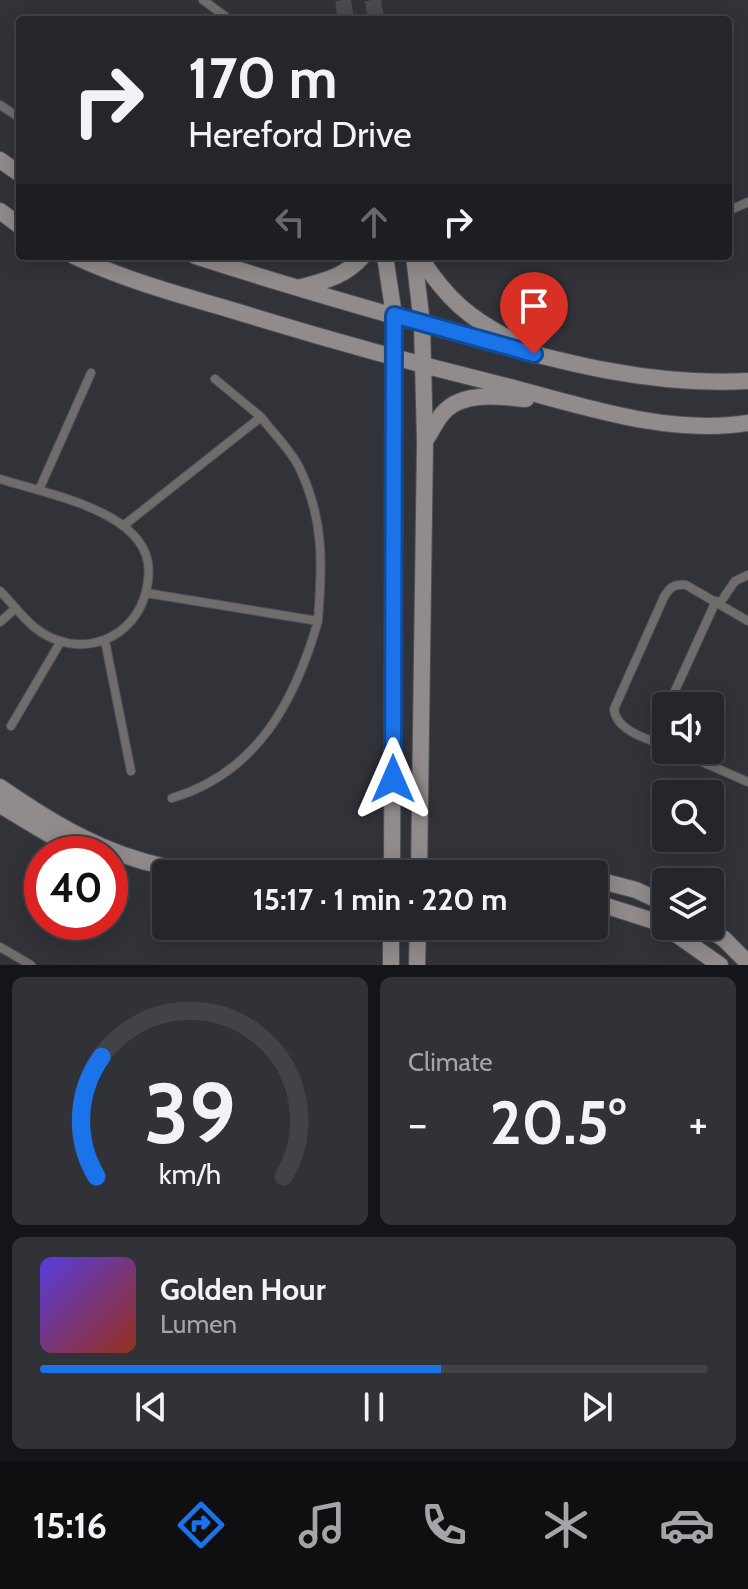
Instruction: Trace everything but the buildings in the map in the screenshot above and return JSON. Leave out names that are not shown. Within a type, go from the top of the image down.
[{"type":"street","points":[[83,260],[126,278],[394,358],[638,419],[684,425],[748,423]]},
{"type":"street","points":[[208,260],[296,288],[562,362],[672,381],[748,381]]},
{"type":"street","points":[[296,288],[339,276],[359,260]]},
{"type":"street","points":[[386,260],[394,315],[392,860]]},
{"type":"street","points":[[416,260],[424,366],[425,442],[419,860]]},
{"type":"street","points":[[419,260],[451,301],[471,317],[496,333],[562,362]]},
{"type":"street","points":[[425,442],[443,412],[466,399],[497,397],[595,408]]},
{"type":"street","points":[[0,787],[79,838],[152,865]]},
{"type":"street","points":[[0,805],[52,836]]},
{"type":"street","points":[[128,867],[152,873]]},
{"type":"street","points":[[608,883],[652,897]]},
{"type":"street","points":[[608,906],[660,923],[720,965]]},
{"type":"street","points":[[724,939],[748,963]]},
{"type":"street","points":[[391,940],[391,965]]},
{"type":"street","points":[[417,965],[418,940]]},
{"type":"lane","points":[[203,0],[225,16]]},
{"type":"lane","points":[[39,490],[91,373]]},
{"type":"lane","points":[[172,798],[199,790],[221,778],[268,730],[292,695],[308,657],[318,621],[322,559],[316,514],[298,465],[261,417],[215,379]]},
{"type":"lane","points":[[123,526],[261,417]]},
{"type":"lane","points":[[0,479],[84,505],[123,526],[138,539],[148,555],[150,571],[141,611],[131,624],[105,641],[61,641],[35,628],[0,591]]},
{"type":"lane","points":[[675,692],[718,602],[735,581],[748,575]]},
{"type":"lane","points":[[652,741],[620,725],[614,709],[624,681],[669,588],[677,584],[686,585],[748,621]]},
{"type":"lane","points":[[146,593],[318,621]]},
{"type":"lane","points":[[0,622],[16,608]]},
{"type":"lane","points":[[11,726],[61,641]]},
{"type":"lane","points":[[105,641],[131,771]]},
{"type":"lane","points":[[707,764],[748,782]]},
{"type":"lane","points":[[0,947],[31,965]]},
{"type":"tunnel","points":[[343,0],[345,16]]},
{"type":"tunnel","points":[[373,0],[375,16]]},
{"type":"route","points":[[393,779],[394,315],[534,354]]}]
